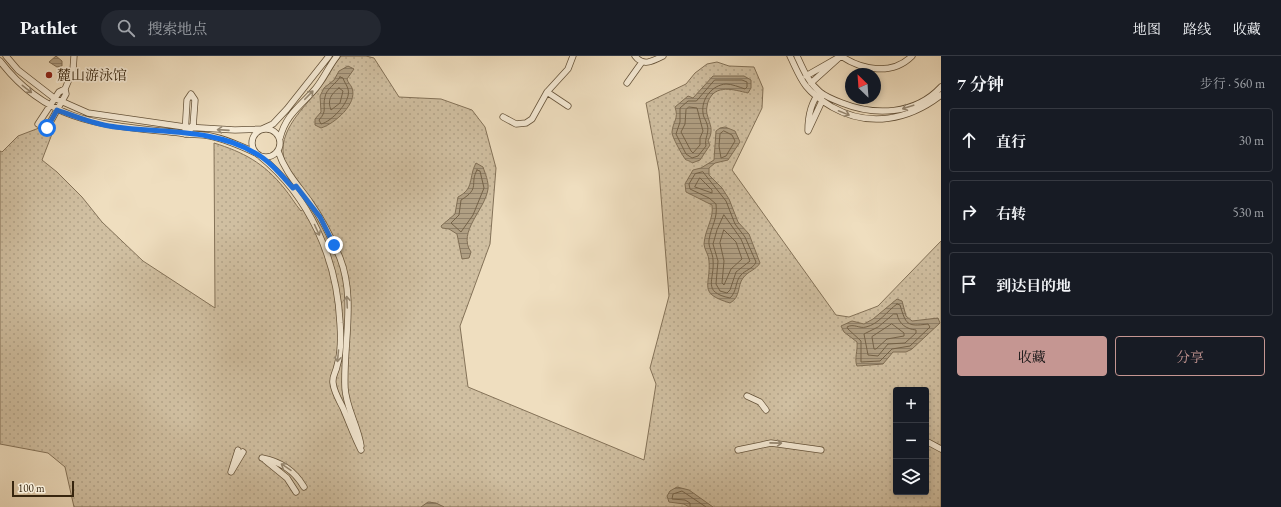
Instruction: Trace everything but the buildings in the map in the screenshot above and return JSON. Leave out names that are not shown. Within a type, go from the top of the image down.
[{"type":"street","points":[[6,56],[18,70],[54,98],[88,113],[185,127],[235,130],[273,130],[280,138]]},
{"type":"street","points":[[47,128],[66,94],[65,89],[74,70],[74,56]]},
{"type":"street","points":[[503,117],[516,124],[526,124],[532,119],[547,92],[568,69],[573,56]]},
{"type":"street","points":[[635,56],[642,62],[650,62],[663,56]]},
{"type":"street","points":[[790,56],[801,78],[818,94],[852,107],[871,112],[881,112],[910,107],[924,101],[941,87]]},
{"type":"street","points":[[797,56],[806,76],[822,101],[842,112],[858,118],[884,119],[912,113],[930,104],[941,95]]},
{"type":"street","points":[[811,83],[841,56]]},
{"type":"street","points":[[806,76],[841,56]]},
{"type":"street","points":[[841,56],[855,65],[873,69],[887,69],[901,64],[912,56]]},
{"type":"street","points":[[0,61],[13,78],[49,106],[84,120],[109,126],[210,136],[227,140],[258,154],[270,157],[278,151],[281,143],[280,138],[282,128],[289,111],[332,57]]},
{"type":"street","points":[[278,151],[286,170],[295,187],[312,220],[324,245],[335,278],[340,324],[337,366],[333,374],[333,383],[337,398],[361,450],[359,435],[347,404],[345,388],[348,325],[346,280],[340,260],[320,217],[295,187],[258,154],[252,142],[257,132],[273,124],[317,87],[332,57]]},
{"type":"street","points":[[627,83],[642,62]]},
{"type":"street","points":[[38,124],[58,92],[65,89]]},
{"type":"street","points":[[547,92],[568,106]]},
{"type":"street","points":[[191,94],[195,100],[193,127],[185,134],[187,100],[191,94]]},
{"type":"street","points":[[818,94],[810,111],[808,131],[822,101]]},
{"type":"street","points":[[746,396],[760,402],[766,410]]},
{"type":"street","points":[[738,450],[771,443],[821,450]]},
{"type":"street","points":[[929,443],[941,449]]},
{"type":"street","points":[[296,492],[287,478],[279,470],[262,458],[284,465],[296,475],[304,487]]},
{"type":"shaded area","points":[[341,56],[366,56],[374,58],[399,97],[441,99],[472,110],[485,127],[496,168],[490,244],[460,326],[468,387],[644,460],[656,384],[650,368],[669,296],[659,171],[646,103],[686,84],[695,73],[707,64],[717,62],[729,66],[754,67],[763,88],[762,108],[732,170],[836,315],[849,317],[878,306],[941,241],[941,507],[74,507],[65,467],[48,453],[0,444],[0,151],[2,152],[18,136],[39,128],[52,134],[42,160],[57,172],[82,197],[102,222],[143,261],[215,308],[214,143],[234,150],[261,165],[276,179],[301,211],[313,202],[287,167],[283,156],[283,145],[291,124],[322,85]]},
{"type":"water","points":[[56,56],[62,61],[62,66],[57,67],[49,62]]},
{"type":"water","points":[[348,66],[354,69],[347,79],[352,88],[352,100],[338,118],[321,128],[315,125],[315,119],[321,112],[320,96],[324,88],[334,80],[339,71]]},
{"type":"water","points":[[713,76],[744,76],[751,80],[751,88],[748,93],[725,89],[715,92],[711,96],[708,102],[707,110],[711,128],[711,134],[708,141],[710,145],[700,160],[692,163],[684,158],[672,134],[676,117],[675,107],[688,96],[693,98]]},
{"type":"water","points":[[725,127],[735,131],[740,142],[728,160],[715,163],[709,168],[709,175],[722,188],[729,199],[738,222],[749,234],[760,263],[743,278],[736,298],[730,303],[713,296],[709,292],[708,288],[709,261],[704,244],[711,220],[712,205],[686,192],[685,184],[693,170],[701,168],[714,160],[716,131]]},
{"type":"water","points":[[476,163],[483,167],[488,189],[486,197],[469,229],[467,237],[471,252],[469,258],[462,259],[457,234],[449,229],[442,228],[441,226],[455,214],[458,197],[467,190]]},
{"type":"water","points":[[897,299],[902,301],[906,316],[912,321],[938,318],[940,323],[912,349],[906,352],[893,352],[883,364],[857,366],[857,342],[844,332],[841,326],[852,321],[864,324],[873,319]]},
{"type":"water","points":[[677,487],[689,490],[713,507],[689,507],[684,504],[669,502],[667,496],[670,491]]},
{"type":"water","points":[[428,502],[436,503],[444,507],[421,507]]},
{"type":"place","name":"麓山游泳馆","points":[[49,75]]},
{"type":"route","points":[[47,128],[57,110],[84,120],[109,126],[210,136],[227,140],[256,153],[272,166],[293,188],[296,186],[320,217],[334,245]]}]
